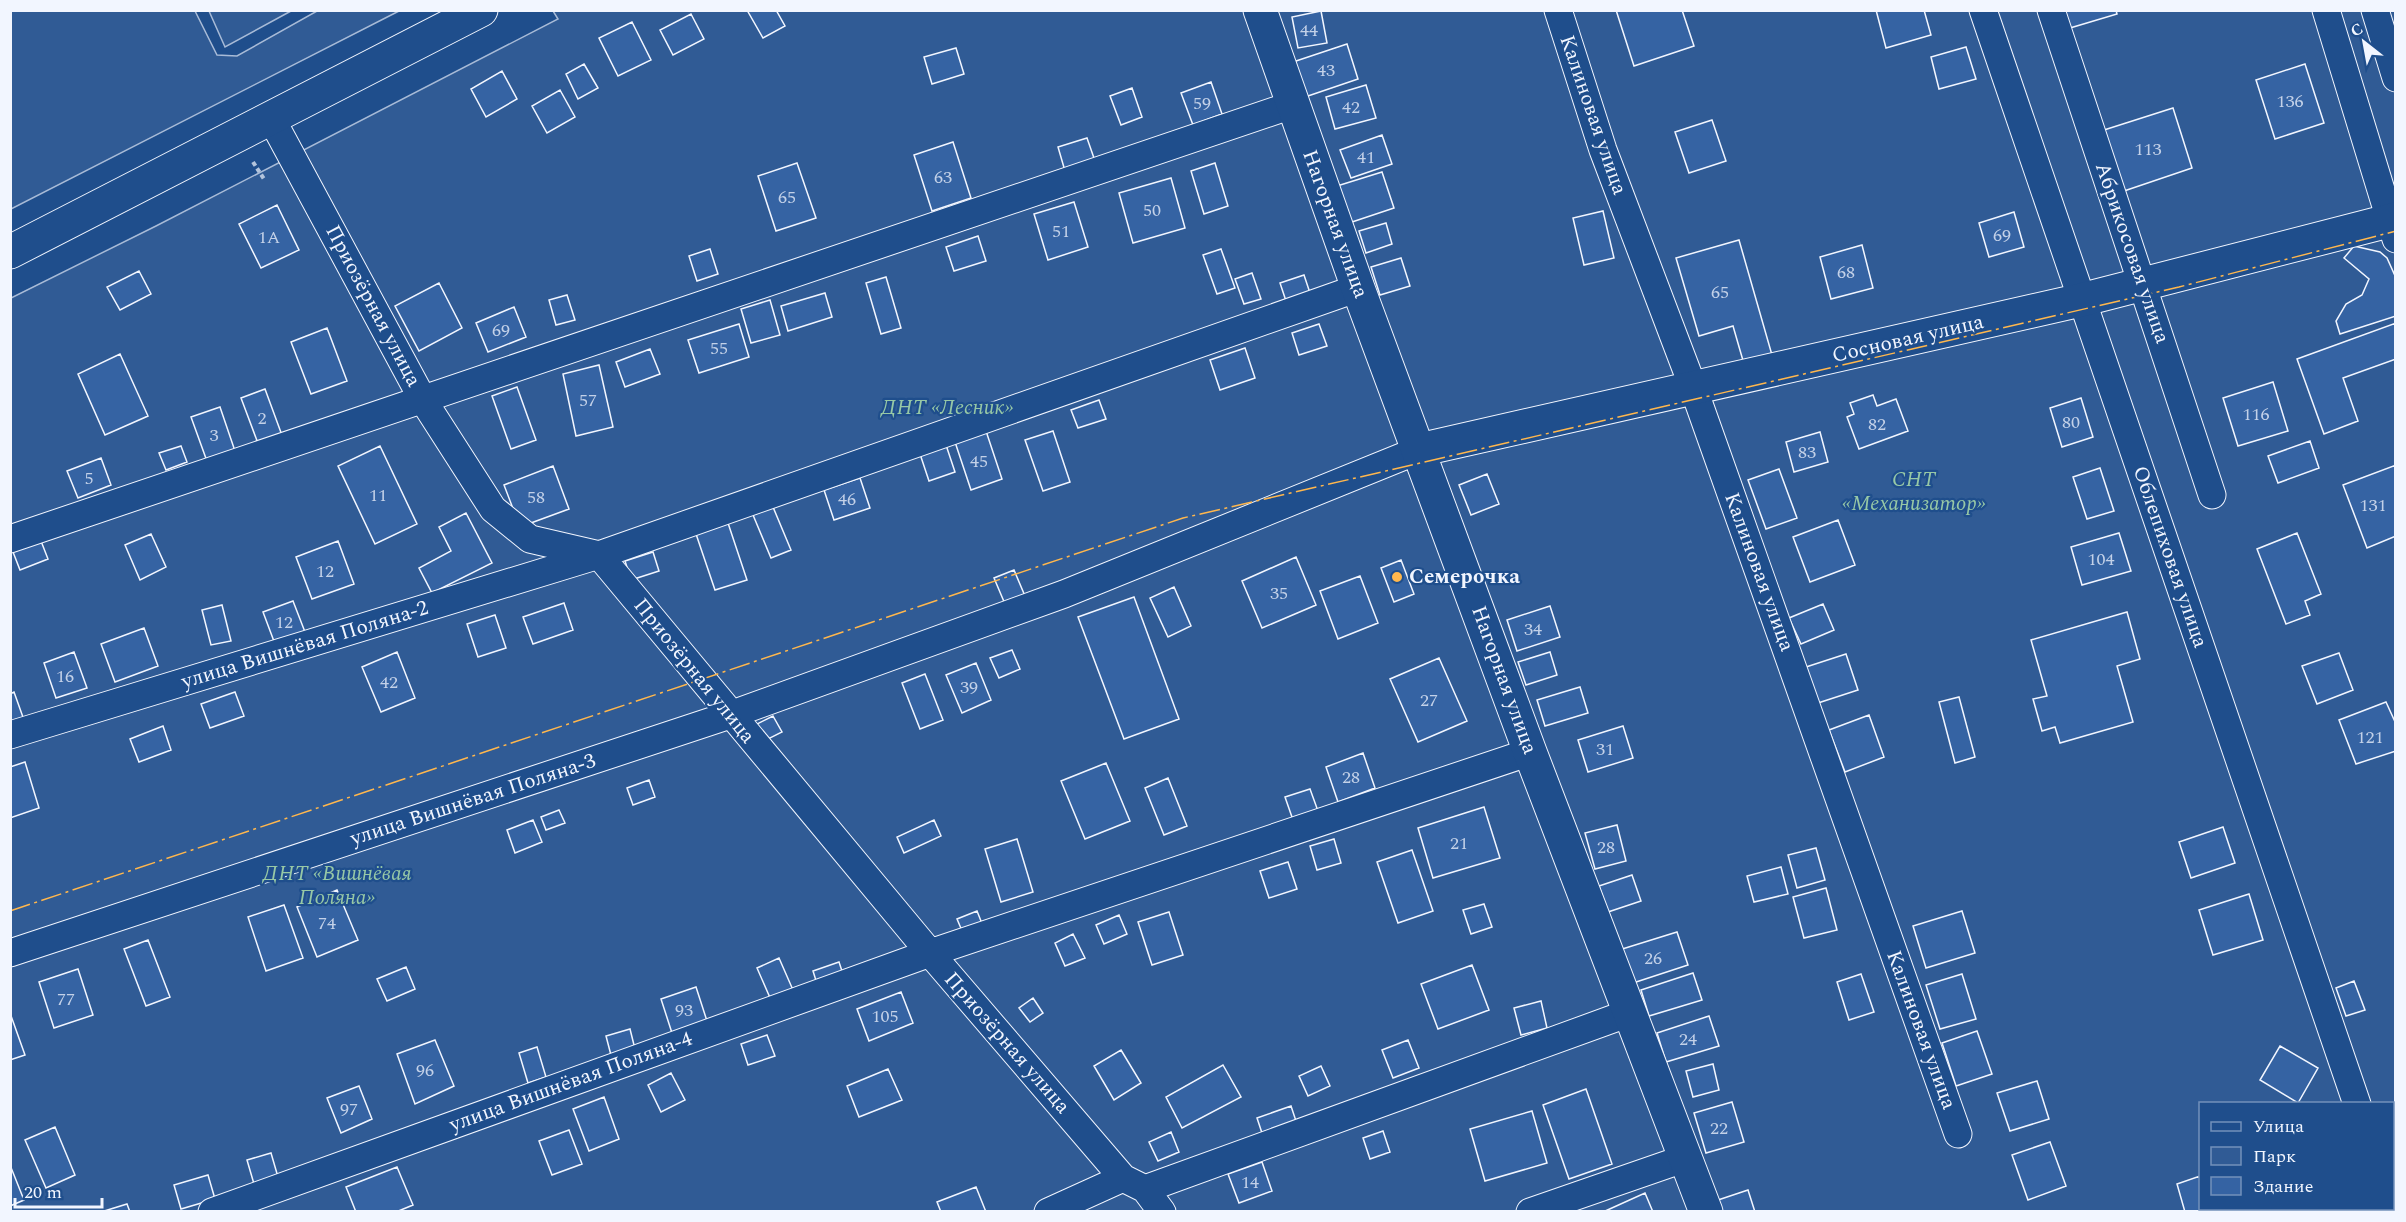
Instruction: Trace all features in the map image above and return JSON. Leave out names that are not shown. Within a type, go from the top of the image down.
[{"type":"street","points":[[10,252],[481,10]]},
{"type":"street","name":"Нагорная улица","points":[[1260,10],[1358,288],[1530,752],[1706,1212]]},
{"type":"street","name":"Калиновая улица","points":[[1558,10],[1603,150],[1693,387],[1958,1134]]},
{"type":"street","name":"Облепиховая улица","points":[[1983,10],[2356,1102]]},
{"type":"street","name":"Абрикосовая улица","points":[[2051,10],[2212,495]]},
{"type":"street","points":[[2326,10],[2394,226]]},
{"type":"street","points":[[2375,10],[2396,78]]},
{"type":"street","points":[[10,539],[1292,105]]},
{"type":"street","name":"Приозёрная улица","points":[[271,118],[423,400],[493,509],[530,539],[598,555],[930,953],[1162,1212]]},
{"type":"street","name":"Сосновая улица","points":[[1419,450],[2081,300],[2394,226]]},
{"type":"street","name":"улица Вишнёвая Поляна-2","points":[[10,735],[598,555],[1358,288]]},
{"type":"street","name":"улица Вишнёвая Поляна-3","points":[[10,953],[730,715],[1064,594],[1419,450]]},
{"type":"street","name":"улица Вишнёвая Поляна-4","points":[[212,1212],[930,953],[1530,752]]},
{"type":"street","points":[[1048,1212],[1629,1013]]},
{"type":"street","points":[[1530,1212],[1686,1158]]},
{"type":"green space","points":[[11,10],[195,11],[217,55],[237,56],[317,11],[399,11],[11,209]]},
{"type":"green space","points":[[209,11],[291,11],[225,47]]},
{"type":"green space","points":[[553,11],[2395,11],[2395,1211],[11,1212],[11,298],[558,19]]},
{"type":"building","points":[[747,10],[776,10],[785,26],[763,38]]},
{"type":"building","points":[[1616,10],[1682,10],[1694,46],[1634,66]]},
{"type":"building","points":[[1876,10],[1924,10],[1931,35],[1886,48]]},
{"type":"building","points":[[2065,10],[2116,10],[2117,14],[2070,28]]},
{"type":"building","points":[[1321,11],[1327,43],[1298,48],[1292,17]]},
{"type":"building","points":[[691,14],[704,39],[673,55],[660,30]]},
{"type":"building","points":[[632,22],[651,60],[618,76],[599,38]]},
{"type":"building","points":[[1347,44],[1358,79],[1305,97],[1293,62]]},
{"type":"building","points":[[1966,47],[1976,79],[1939,89],[1931,57]]},
{"type":"building","points":[[956,48],[964,74],[932,84],[924,57]]},
{"type":"building","points":[[584,64],[598,88],[578,99],[566,74]]},
{"type":"building","points":[[2305,64],[2324,123],[2275,139],[2256,80]]},
{"type":"building","points":[[502,71],[517,99],[486,117],[471,89]]},
{"type":"building","points":[[1211,82],[1222,114],[1193,125],[1181,93]]},
{"type":"building","points":[[1366,85],[1376,118],[1335,129],[1326,97]]},
{"type":"building","points":[[1132,88],[1142,117],[1121,125],[1110,96]]},
{"type":"building","points":[[560,90],[575,117],[547,133],[532,106]]},
{"type":"building","points":[[2173,108],[2192,168],[2124,191],[2104,130]]},
{"type":"building","points":[[1712,120],[1726,161],[1689,173],[1675,132]]},
{"type":"building","points":[[1382,135],[1392,164],[1351,178],[1340,150]]},
{"type":"building","points":[[1087,138],[1095,161],[1065,171],[1058,147]]},
{"type":"building","points":[[953,142],[971,198],[932,211],[914,155]]},
{"type":"building","points":[[797,163],[816,218],[776,231],[758,176]]},
{"type":"building","points":[[1215,163],[1228,206],[1204,214],[1191,171]]},
{"type":"building","points":[[1382,172],[1394,208],[1349,223],[1337,186]]},
{"type":"building","points":[[1171,178],[1185,228],[1133,243],[1119,193]]},
{"type":"building","points":[[1074,202],[1088,247],[1048,260],[1034,214]]},
{"type":"building","points":[[277,205],[299,250],[261,268],[239,224]]},
{"type":"building","points":[[1603,211],[1614,258],[1584,265],[1573,218]]},
{"type":"building","points":[[2014,212],[2024,247],[1989,257],[1979,223]]},
{"type":"building","points":[[1386,223],[1392,244],[1366,253],[1359,231]]},
{"type":"building","points":[[978,236],[986,261],[954,271],[946,247]]},
{"type":"building","points":[[1739,240],[1772,355],[1744,364],[1733,326],[1699,336],[1676,258]]},
{"type":"building","points":[[1862,245],[1873,288],[1831,299],[1820,257]]},
{"type":"building","points":[[2354,246],[2380,252],[2387,258],[2396,278],[2396,316],[2340,334],[2336,321],[2346,304],[2362,295],[2369,279],[2344,258]]},
{"type":"building","points":[[710,249],[718,274],[697,281],[689,256]]},
{"type":"building","points":[[1221,249],[1235,288],[1217,294],[1203,255]]},
{"type":"building","points":[[1401,258],[1410,286],[1380,295],[1371,267]]},
{"type":"building","points":[[139,271],[151,294],[120,310],[107,287]]},
{"type":"building","points":[[1252,273],[1261,299],[1244,304],[1235,279]]},
{"type":"building","points":[[1304,275],[1310,293],[1286,301],[1280,283]]},
{"type":"building","points":[[886,277],[901,328],[881,334],[866,283]]},
{"type":"building","points":[[439,283],[462,328],[419,351],[395,306]]},
{"type":"building","points":[[825,293],[832,317],[788,331],[781,306]]},
{"type":"building","points":[[567,295],[575,320],[556,325],[549,300]]},
{"type":"building","points":[[770,300],[780,335],[751,343],[741,309]]},
{"type":"building","points":[[514,307],[526,337],[488,352],[476,323]]},
{"type":"building","points":[[2396,323],[2396,359],[2343,378],[2358,421],[2324,434],[2297,359]]},
{"type":"building","points":[[739,324],[749,357],[699,373],[688,340]]},
{"type":"building","points":[[1319,324],[1327,346],[1299,355],[1292,333]]},
{"type":"building","points":[[327,328],[347,381],[311,394],[291,342]]},
{"type":"building","points":[[1245,348],[1255,378],[1220,390],[1210,360]]},
{"type":"building","points":[[650,349],[660,374],[625,387],[616,362]]},
{"type":"building","points":[[120,354],[148,416],[105,435],[78,374]]},
{"type":"building","points":[[599,365],[613,427],[576,436],[563,374]]},
{"type":"building","points":[[2273,382],[2288,431],[2238,446],[2223,398]]},
{"type":"building","points":[[517,387],[536,440],[511,449],[492,396]]},
{"type":"building","points":[[265,389],[283,438],[259,446],[241,398]]},
{"type":"building","points":[[1873,395],[1877,406],[1896,399],[1908,431],[1859,449],[1847,417],[1854,414],[1850,403]]},
{"type":"building","points":[[2081,398],[2093,437],[2062,447],[2050,408]]},
{"type":"building","points":[[1099,400],[1106,419],[1078,428],[1071,410]]},
{"type":"building","points":[[220,407],[236,454],[208,464],[191,417]]},
{"type":"building","points":[[986,431],[1002,479],[971,490],[955,442]]},
{"type":"building","points":[[1053,431],[1070,482],[1043,491],[1025,440]]},
{"type":"building","points":[[1820,432],[1828,462],[1794,472],[1786,442]]},
{"type":"building","points":[[2310,441],[2319,468],[2278,483],[2268,456]]},
{"type":"building","points":[[946,445],[955,472],[929,481],[920,454]]},
{"type":"building","points":[[181,446],[187,462],[166,470],[159,453]]},
{"type":"building","points":[[380,446],[417,524],[375,544],[338,466]]},
{"type":"building","points":[[101,458],[111,485],[78,498],[67,471]]},
{"type":"building","points":[[2396,465],[2396,536],[2367,548],[2343,485]]},
{"type":"building","points":[[553,466],[569,509],[520,527],[504,485]]},
{"type":"building","points":[[2100,468],[2114,511],[2087,519],[2073,477]]},
{"type":"building","points":[[1779,469],[1797,518],[1766,529],[1748,480]]},
{"type":"building","points":[[1487,474],[1499,504],[1471,515],[1459,485]]},
{"type":"building","points":[[860,478],[870,508],[834,520],[824,490]]},
{"type":"building","points":[[773,507],[791,550],[771,558],[753,515]]},
{"type":"building","points":[[466,513],[492,563],[432,593],[419,568],[451,551],[439,527]]},
{"type":"building","points":[[1838,520],[1855,565],[1810,582],[1793,537]]},
{"type":"building","points":[[728,523],[747,580],[715,590],[696,534]]},
{"type":"building","points":[[2119,533],[2131,571],[2082,585],[2071,547]]},
{"type":"building","points":[[2297,533],[2321,594],[2305,601],[2310,615],[2286,624],[2257,549]]},
{"type":"building","points":[[151,534],[166,567],[140,580],[125,545]]},
{"type":"building","points":[[41,541],[48,559],[20,570],[13,552]]},
{"type":"building","points":[[338,541],[354,584],[312,599],[296,557]]},
{"type":"building","points":[[653,552],[659,571],[631,580],[625,561]]},
{"type":"building","points":[[1296,557],[1316,605],[1262,628],[1242,581]]},
{"type":"building","points":[[1401,560],[1414,594],[1394,602],[1381,568]]},
{"type":"building","points":[[1014,570],[1025,596],[1005,604],[994,578]]},
{"type":"building","points":[[1360,576],[1378,623],[1338,639],[1320,591]]},
{"type":"building","points":[[1174,587],[1191,626],[1168,637],[1150,598]]},
{"type":"building","points":[[1134,597],[1179,719],[1124,739],[1078,617]]},
{"type":"building","points":[[293,601],[305,632],[275,644],[263,612]]},
{"type":"building","points":[[564,603],[573,630],[533,644],[523,617]]},
{"type":"building","points":[[1823,604],[1834,630],[1801,644],[1789,618]]},
{"type":"building","points":[[222,605],[231,641],[211,645],[202,610]]},
{"type":"building","points":[[1550,606],[1560,637],[1517,651],[1507,620]]},
{"type":"building","points":[[2127,612],[2140,659],[2117,666],[2133,722],[2060,743],[2055,727],[2042,731],[2033,699],[2047,696],[2031,640]]},
{"type":"building","points":[[495,615],[506,648],[478,657],[467,624]]},
{"type":"building","points":[[144,628],[158,666],[115,682],[101,644]]},
{"type":"building","points":[[1012,650],[1020,669],[999,678],[990,658]]},
{"type":"building","points":[[74,652],[87,688],[56,698],[44,663]]},
{"type":"building","points":[[397,652],[415,698],[381,712],[362,667]]},
{"type":"building","points":[[1550,652],[1557,675],[1526,685],[1518,662]]},
{"type":"building","points":[[2339,653],[2353,690],[2317,704],[2302,666]]},
{"type":"building","points":[[1846,654],[1858,690],[1818,703],[1806,667]]},
{"type":"building","points":[[1439,658],[1467,721],[1418,742],[1390,679]]},
{"type":"building","points":[[976,663],[991,700],[962,713],[946,675]]},
{"type":"building","points":[[925,674],[943,720],[920,729],[902,683]]},
{"type":"building","points":[[1580,687],[1588,713],[1545,726],[1537,700]]},
{"type":"building","points":[[14,692],[24,720],[10,725],[10,694]]},
{"type":"building","points":[[235,692],[244,716],[210,728],[201,704]]},
{"type":"building","points":[[1959,697],[1975,757],[1955,763],[1939,702]]},
{"type":"building","points":[[2386,702],[2396,724],[2396,751],[2356,764],[2339,720]]},
{"type":"building","points":[[1869,715],[1884,757],[1845,772],[1829,730]]},
{"type":"building","points":[[773,716],[782,732],[758,744],[749,728]]},
{"type":"building","points":[[163,726],[171,750],[139,762],[130,739]]},
{"type":"building","points":[[1623,726],[1633,758],[1588,772],[1578,740]]},
{"type":"building","points":[[1363,753],[1375,788],[1338,802],[1326,767]]},
{"type":"building","points":[[25,762],[39,808],[10,818],[10,767]]},
{"type":"building","points":[[1106,763],[1130,821],[1085,839],[1061,781]]},
{"type":"building","points":[[1168,778],[1187,826],[1164,835],[1145,788]]},
{"type":"building","points":[[649,780],[655,797],[633,805],[627,788]]},
{"type":"building","points":[[1310,789],[1318,811],[1293,820],[1285,797]]},
{"type":"building","points":[[1484,807],[1500,858],[1433,878],[1418,828]]},
{"type":"building","points":[[559,810],[565,823],[546,830],[541,817]]},
{"type":"building","points":[[533,820],[542,842],[515,853],[507,830]]},
{"type":"building","points":[[934,820],[941,836],[904,853],[897,837]]},
{"type":"building","points":[[1617,825],[1626,861],[1595,869],[1585,833]]},
{"type":"building","points":[[2223,827],[2235,863],[2191,878],[2179,842]]},
{"type":"building","points":[[1017,839],[1033,892],[1001,902],[985,849]]},
{"type":"building","points":[[1334,839],[1341,863],[1317,870],[1310,846]]},
{"type":"building","points":[[1816,848],[1825,880],[1797,888],[1788,855]]},
{"type":"building","points":[[1412,850],[1433,911],[1398,923],[1377,862]]},
{"type":"building","points":[[1288,862],[1297,889],[1269,898],[1260,871]]},
{"type":"building","points":[[1781,867],[1788,894],[1754,902],[1747,876]]},
{"type":"building","points":[[1632,875],[1641,901],[1608,912],[1599,886]]},
{"type":"building","points":[[1826,888],[1837,930],[1804,938],[1793,897]]},
{"type":"building","points":[[337,890],[358,940],[317,957],[297,907]]},
{"type":"building","points":[[2249,894],[2263,940],[2213,955],[2199,910]]},
{"type":"building","points":[[1484,904],[1492,927],[1471,934],[1463,910]]},
{"type":"building","points":[[284,905],[303,958],[266,971],[248,917]]},
{"type":"building","points":[[977,911],[983,926],[963,933],[957,919]]},
{"type":"building","points":[[1962,911],[1975,953],[1926,968],[1913,926]]},
{"type":"building","points":[[1169,912],[1183,955],[1152,965],[1138,922]]},
{"type":"building","points":[[1119,915],[1127,934],[1104,944],[1096,925]]},
{"type":"building","points":[[1677,932],[1688,965],[1630,984],[1619,950]]},
{"type":"building","points":[[1073,934],[1085,958],[1065,966],[1055,943]]},
{"type":"building","points":[[148,940],[170,997],[146,1006],[124,949]]},
{"type":"building","points":[[779,958],[793,990],[771,1000],[757,968]]},
{"type":"building","points":[[839,962],[844,977],[818,987],[813,971]]},
{"type":"building","points":[[1472,965],[1489,1010],[1438,1029],[1421,984]]},
{"type":"building","points":[[406,967],[415,989],[387,1001],[377,979]]},
{"type":"building","points":[[78,969],[93,1015],[54,1028],[39,982]]},
{"type":"building","points":[[1693,973],[1702,1000],[1649,1016],[1641,990]]},
{"type":"building","points":[[1861,974],[1874,1012],[1849,1020],[1837,982]]},
{"type":"building","points":[[1962,974],[1976,1019],[1940,1029],[1926,985]]},
{"type":"building","points":[[2354,981],[2365,1010],[2346,1016],[2336,988]]},
{"type":"building","points":[[696,987],[707,1021],[672,1033],[661,999]]},
{"type":"building","points":[[901,992],[913,1023],[869,1041],[857,1009]]},
{"type":"building","points":[[1033,998],[1043,1013],[1030,1022],[1019,1008]]},
{"type":"building","points":[[1541,1001],[1547,1028],[1521,1035],[1514,1008]]},
{"type":"building","points":[[10,1013],[25,1055],[10,1060]]},
{"type":"building","points":[[1709,1016],[1719,1046],[1666,1062],[1657,1033]]},
{"type":"building","points":[[630,1029],[636,1053],[612,1059],[606,1036]]},
{"type":"building","points":[[1977,1031],[1992,1074],[1956,1086],[1942,1043]]},
{"type":"building","points":[[767,1035],[775,1056],[748,1065],[741,1044]]},
{"type":"building","points":[[435,1040],[454,1086],[415,1104],[397,1054]]},
{"type":"building","points":[[1408,1040],[1419,1068],[1393,1078],[1382,1050]]},
{"type":"building","points":[[2280,1046],[2318,1068],[2299,1102],[2260,1080]]},
{"type":"building","points":[[537,1047],[546,1077],[528,1083],[519,1053]]},
{"type":"building","points":[[1121,1050],[1141,1083],[1114,1100],[1094,1066]]},
{"type":"building","points":[[1713,1064],[1719,1090],[1693,1097],[1686,1071]]},
{"type":"building","points":[[1223,1065],[1241,1097],[1182,1128],[1166,1097]]},
{"type":"building","points":[[1321,1066],[1330,1086],[1308,1096],[1299,1076]]},
{"type":"building","points":[[888,1069],[902,1100],[859,1117],[847,1086]]},
{"type":"building","points":[[671,1073],[685,1100],[661,1112],[648,1085]]},
{"type":"building","points":[[2037,1081],[2049,1119],[2010,1131],[1997,1093]]},
{"type":"building","points":[[359,1086],[372,1119],[341,1133],[327,1098]]},
{"type":"building","points":[[1586,1089],[1612,1164],[1569,1179],[1543,1105]]},
{"type":"building","points":[[604,1097],[619,1139],[589,1151],[573,1109]]},
{"type":"building","points":[[1732,1102],[1744,1142],[1706,1153],[1694,1113]]},
{"type":"building","points":[[1291,1106],[1296,1121],[1262,1133],[1257,1118]]},
{"type":"building","points":[[1532,1111],[1547,1163],[1485,1181],[1470,1129]]},
{"type":"building","points":[[55,1127],[75,1175],[46,1188],[25,1140]]},
{"type":"building","points":[[569,1130],[582,1164],[552,1175],[539,1141]]},
{"type":"building","points":[[1383,1131],[1390,1152],[1370,1159],[1363,1138]]},
{"type":"building","points":[[1171,1132],[1179,1152],[1158,1161],[1149,1142]]},
{"type":"building","points":[[2050,1142],[2066,1186],[2028,1200],[2012,1155]]},
{"type":"building","points":[[271,1153],[278,1177],[254,1184],[247,1160]]},
{"type":"building","points":[[1262,1162],[1272,1191],[1239,1203],[1228,1174]]},
{"type":"building","points":[[10,1165],[24,1200],[10,1206]]},
{"type":"building","points":[[397,1167],[413,1205],[396,1212],[356,1212],[346,1187]]},
{"type":"building","points":[[208,1175],[215,1199],[181,1209],[174,1185]]},
{"type":"building","points":[[2199,1176],[2199,1210],[2252,1210],[2253,1212],[2185,1212],[2177,1184]]},
{"type":"building","points":[[976,1187],[986,1212],[941,1212],[937,1202]]},
{"type":"building","points":[[1748,1190],[1755,1212],[1722,1212],[1718,1200]]},
{"type":"building","points":[[1645,1193],[1653,1212],[1603,1212]]},
{"type":"building","points":[[127,1204],[130,1212],[101,1212]]},
{"type":"power","points":[[10,911],[1183,518],[2179,287],[2396,231]]},
{"type":"place","name":"Семерочка","points":[[1397,577]]},
{"type":"park label","name":"ДНТ «Лесник»","points":[[947,408]]},
{"type":"park label","name":"СНТ «Механизатор»","points":[[1914,492]]},
{"type":"park label","name":"ДНТ «Вишнёвая Поляна»","points":[[337,886]]}]
